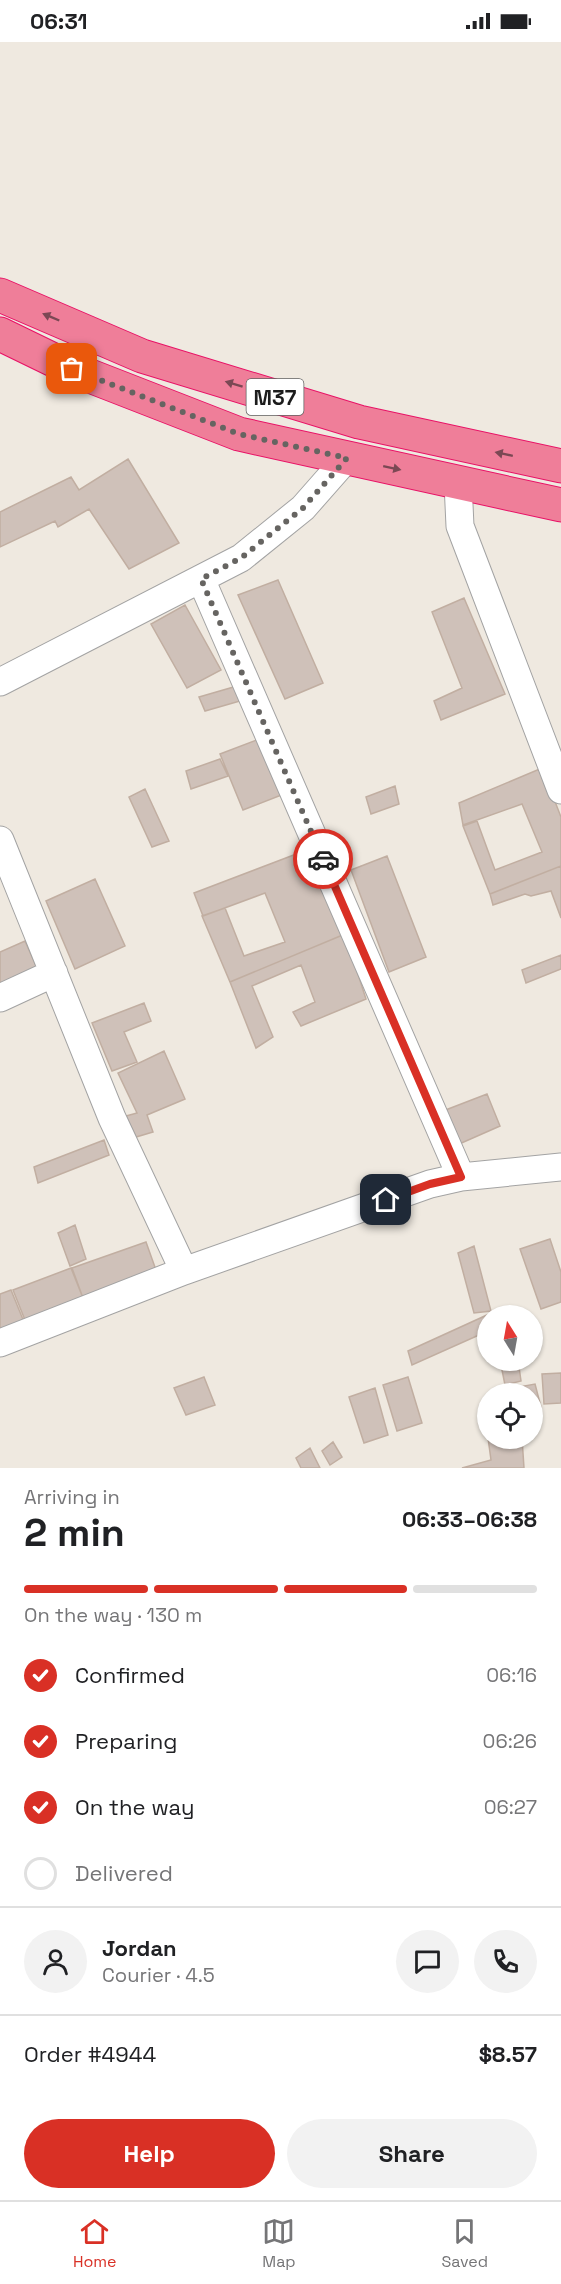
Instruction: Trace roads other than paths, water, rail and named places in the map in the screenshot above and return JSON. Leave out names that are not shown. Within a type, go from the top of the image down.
[{"type":"highway","name":"M37","points":[[0,295],[142,356],[199,374],[359,422],[561,466]]},
{"type":"highway","name":"M37","points":[[0,334],[72,369],[239,434],[561,505]]},
{"type":"street","points":[[0,682],[241,558],[303,508],[347,458]]},
{"type":"street","points":[[458,483],[460,526],[561,790]]},
{"type":"street","points":[[201,579],[461,1177]]},
{"type":"street","points":[[0,840],[112,1118],[184,1271]]},
{"type":"street","points":[[0,998],[54,973]]},
{"type":"street","points":[[0,1343],[184,1271],[430,1184],[461,1177],[561,1167]]}]
